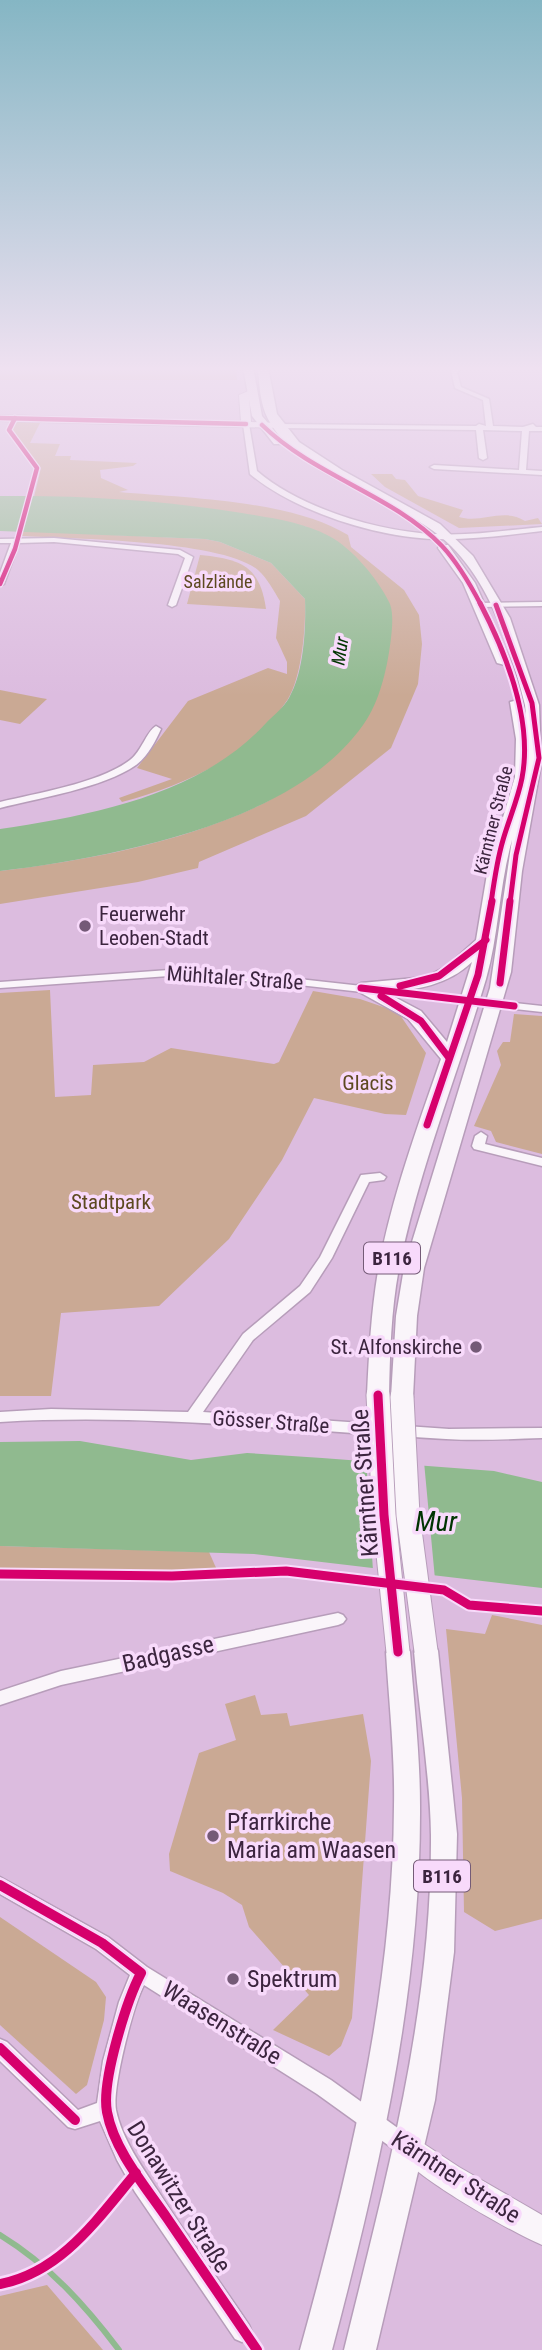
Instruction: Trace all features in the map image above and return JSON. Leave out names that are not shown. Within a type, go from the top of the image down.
[{"type":"main road","name":"Kärntner Straße","points":[[334,477],[392,509],[432,536],[457,564],[480,605],[517,699],[524,755],[517,797],[496,868],[486,940],[419,1151],[389,1269],[381,1327],[378,1395],[384,1515],[398,1652],[407,1827],[401,1937],[371,2121]]},
{"type":"main road","name":"Kärntner Straße","points":[[351,477],[411,509],[447,535],[478,569],[496,605],[532,704],[540,758],[516,855],[500,984],[477,1067],[444,1161],[414,1271],[405,1326],[402,1396],[408,1515],[426,1651],[444,1833],[440,1952],[420,2099],[409,2148],[449,2177],[542,2231]]},
{"type":"main road","points":[[361,988],[415,985],[444,975],[463,962],[486,940]]},
{"type":"main road","points":[[361,988],[398,1004],[427,1023],[449,1058]]},
{"type":"main road","name":"B116","points":[[316,2350],[371,2121]]},
{"type":"main road","name":"B116","points":[[360,2350],[409,2148]]},
{"type":"street","points":[[259,477],[276,490],[300,501],[377,526],[432,536],[542,529]]},
{"type":"street","points":[[0,541],[54,540],[180,552],[188,557],[172,605]]},
{"type":"street","points":[[0,584],[16,541]]},
{"type":"street","points":[[480,605],[542,604]]},
{"type":"street","points":[[0,805],[59,791],[131,764],[146,749],[156,729]]},
{"type":"street","name":"Mühltaler Straße","points":[[0,985],[169,973],[361,988],[542,1009]]},
{"type":"street","points":[[481,1136],[478,1146],[542,1162]]},
{"type":"street","points":[[192,1417],[248,1336],[306,1289],[327,1258],[365,1178],[380,1177]]},
{"type":"street","name":"Gösser Straße","points":[[0,1417],[51,1414],[192,1417],[449,1434],[542,1433]]},
{"type":"street","name":"Badgasse","points":[[0,1698],[88,1672],[338,1619]]},
{"type":"street","name":"Waasenstraße","points":[[0,1885],[80,1929],[141,1973],[324,2087],[371,2121]]},
{"type":"street","name":"Donawitzer Straße","points":[[141,1973],[131,1994],[116,2046],[106,2109],[113,2133],[136,2173],[242,2332]]},
{"type":"street","points":[[0,2048],[75,2120],[106,2109]]},
{"type":"street","name":"Kärntner Straße","points":[[371,2121],[409,2148]]},
{"type":"green space","points":[[39,477],[101,477],[128,490],[119,492],[206,499],[268,508],[325,523],[348,535],[351,547],[404,590],[419,615],[422,644],[418,684],[391,748],[306,816],[199,862],[198,868],[138,882],[0,904],[0,871],[100,855],[198,830],[270,800],[332,757],[307,527],[205,508],[103,499],[34,497]]},
{"type":"green space","points":[[374,477],[394,477],[405,480],[418,496],[463,510],[459,517],[475,519],[508,515],[525,521],[538,518],[542,524],[459,528],[385,487]]},
{"type":"green space","points":[[23,531],[205,539],[220,542],[271,563],[305,599],[300,664],[288,699],[273,719],[235,753],[169,787],[122,802],[119,798],[172,779],[137,768],[188,701],[268,668],[287,674],[287,662],[276,638],[280,601],[258,570],[240,560],[213,552],[146,543],[22,536]]},
{"type":"green space","name":"Salzlände","points":[[200,555],[227,559],[246,567],[259,583],[266,609],[187,604]]},
{"type":"green space","points":[[0,690],[47,699],[20,724],[0,720]]},
{"type":"green space","name":"Stadtpark","points":[[50,990],[55,1097],[91,1095],[93,1065],[144,1062],[171,1048],[274,1064],[279,1062],[313,991],[360,999],[398,1012],[426,1053],[406,1115],[385,1114],[314,1098],[282,1160],[229,1239],[159,1306],[61,1313],[51,1396],[0,1396],[0,993]]},
{"type":"green space","points":[[514,1014],[542,1016],[542,1154],[496,1142],[491,1131],[474,1126],[501,1065],[497,1051],[503,1042],[510,1042]]},
{"type":"green space","points":[[0,1546],[209,1552],[217,1570],[0,1571]]},
{"type":"green space","points":[[492,1615],[542,1625],[542,1919],[495,1931],[464,1912],[462,1798],[446,1629],[485,1634]]},
{"type":"green space","points":[[255,1695],[261,1715],[287,1713],[290,1726],[363,1714],[371,1761],[352,2018],[341,2046],[329,2056],[273,2030],[309,1995],[249,1927],[242,1905],[223,1893],[170,1871],[169,1854],[199,1753],[236,1740],[225,1704]]},
{"type":"green space","points":[[0,1917],[96,1982],[106,1997],[104,2020],[87,2085],[76,2094],[0,2025]]},
{"type":"green space","points":[[47,2285],[103,2350],[0,2350],[0,2296]]},
{"type":"water","name":"Mur","points":[[0,496],[61,496],[182,505],[287,521],[309,527],[338,541],[364,565],[384,593],[392,610],[386,669],[380,691],[367,719],[337,755],[298,785],[252,809],[201,829],[148,844],[96,856],[0,871],[0,829],[72,817],[144,798],[211,768],[240,747],[282,708],[294,688],[303,650],[305,599],[271,563],[220,542],[205,539],[0,531]]},
{"type":"water","name":"Mur","points":[[80,1441],[191,1460],[247,1453],[494,1471],[542,1482],[542,1588],[254,1554],[0,1546],[0,1442]]},
{"type":"pier","points":[[366,1458],[424,1462],[435,1579],[373,1571]]},
{"type":"waterway","points":[[0,2235],[34,2259],[65,2286],[119,2350]]},
{"type":"cycle path","points":[[0,584],[15,549],[35,477]]},
{"type":"cycle path","points":[[334,477],[421,527],[457,564],[472,587],[498,643],[517,701],[522,729],[522,778],[500,850],[478,975],[427,1125]]},
{"type":"cycle path","points":[[496,605],[532,703],[539,758],[516,855],[500,983]]},
{"type":"cycle path","points":[[400,986],[428,981],[439,976],[486,940]]},
{"type":"cycle path","points":[[361,988],[514,1006]]},
{"type":"cycle path","points":[[381,996],[421,1021],[449,1058]]},
{"type":"cycle path","points":[[378,1395],[384,1515],[398,1652]]},
{"type":"cycle path","points":[[0,1574],[172,1576],[286,1571],[444,1590],[469,1605],[542,1611]]},
{"type":"cycle path","points":[[0,1885],[102,1943],[141,1973],[130,1994],[109,2076],[106,2109],[113,2133],[136,2173],[257,2350]]},
{"type":"cycle path","points":[[0,2048],[75,2120]]},
{"type":"cycle path","points":[[0,2284],[20,2280],[40,2271],[58,2258],[93,2224],[136,2173]]},
{"type":"place","name":"Feuerwehr Leoben-Stadt","points":[[85,926]]},
{"type":"place","name":"St. Alfonskirche","points":[[476,1347]]},
{"type":"place","name":"Pfarrkirche Maria am Waasen","points":[[213,1836]]},
{"type":"place","name":"Spektrum","points":[[233,1979]]},
{"type":"park label","name":"Glacis","points":[[368,1083]]}]
